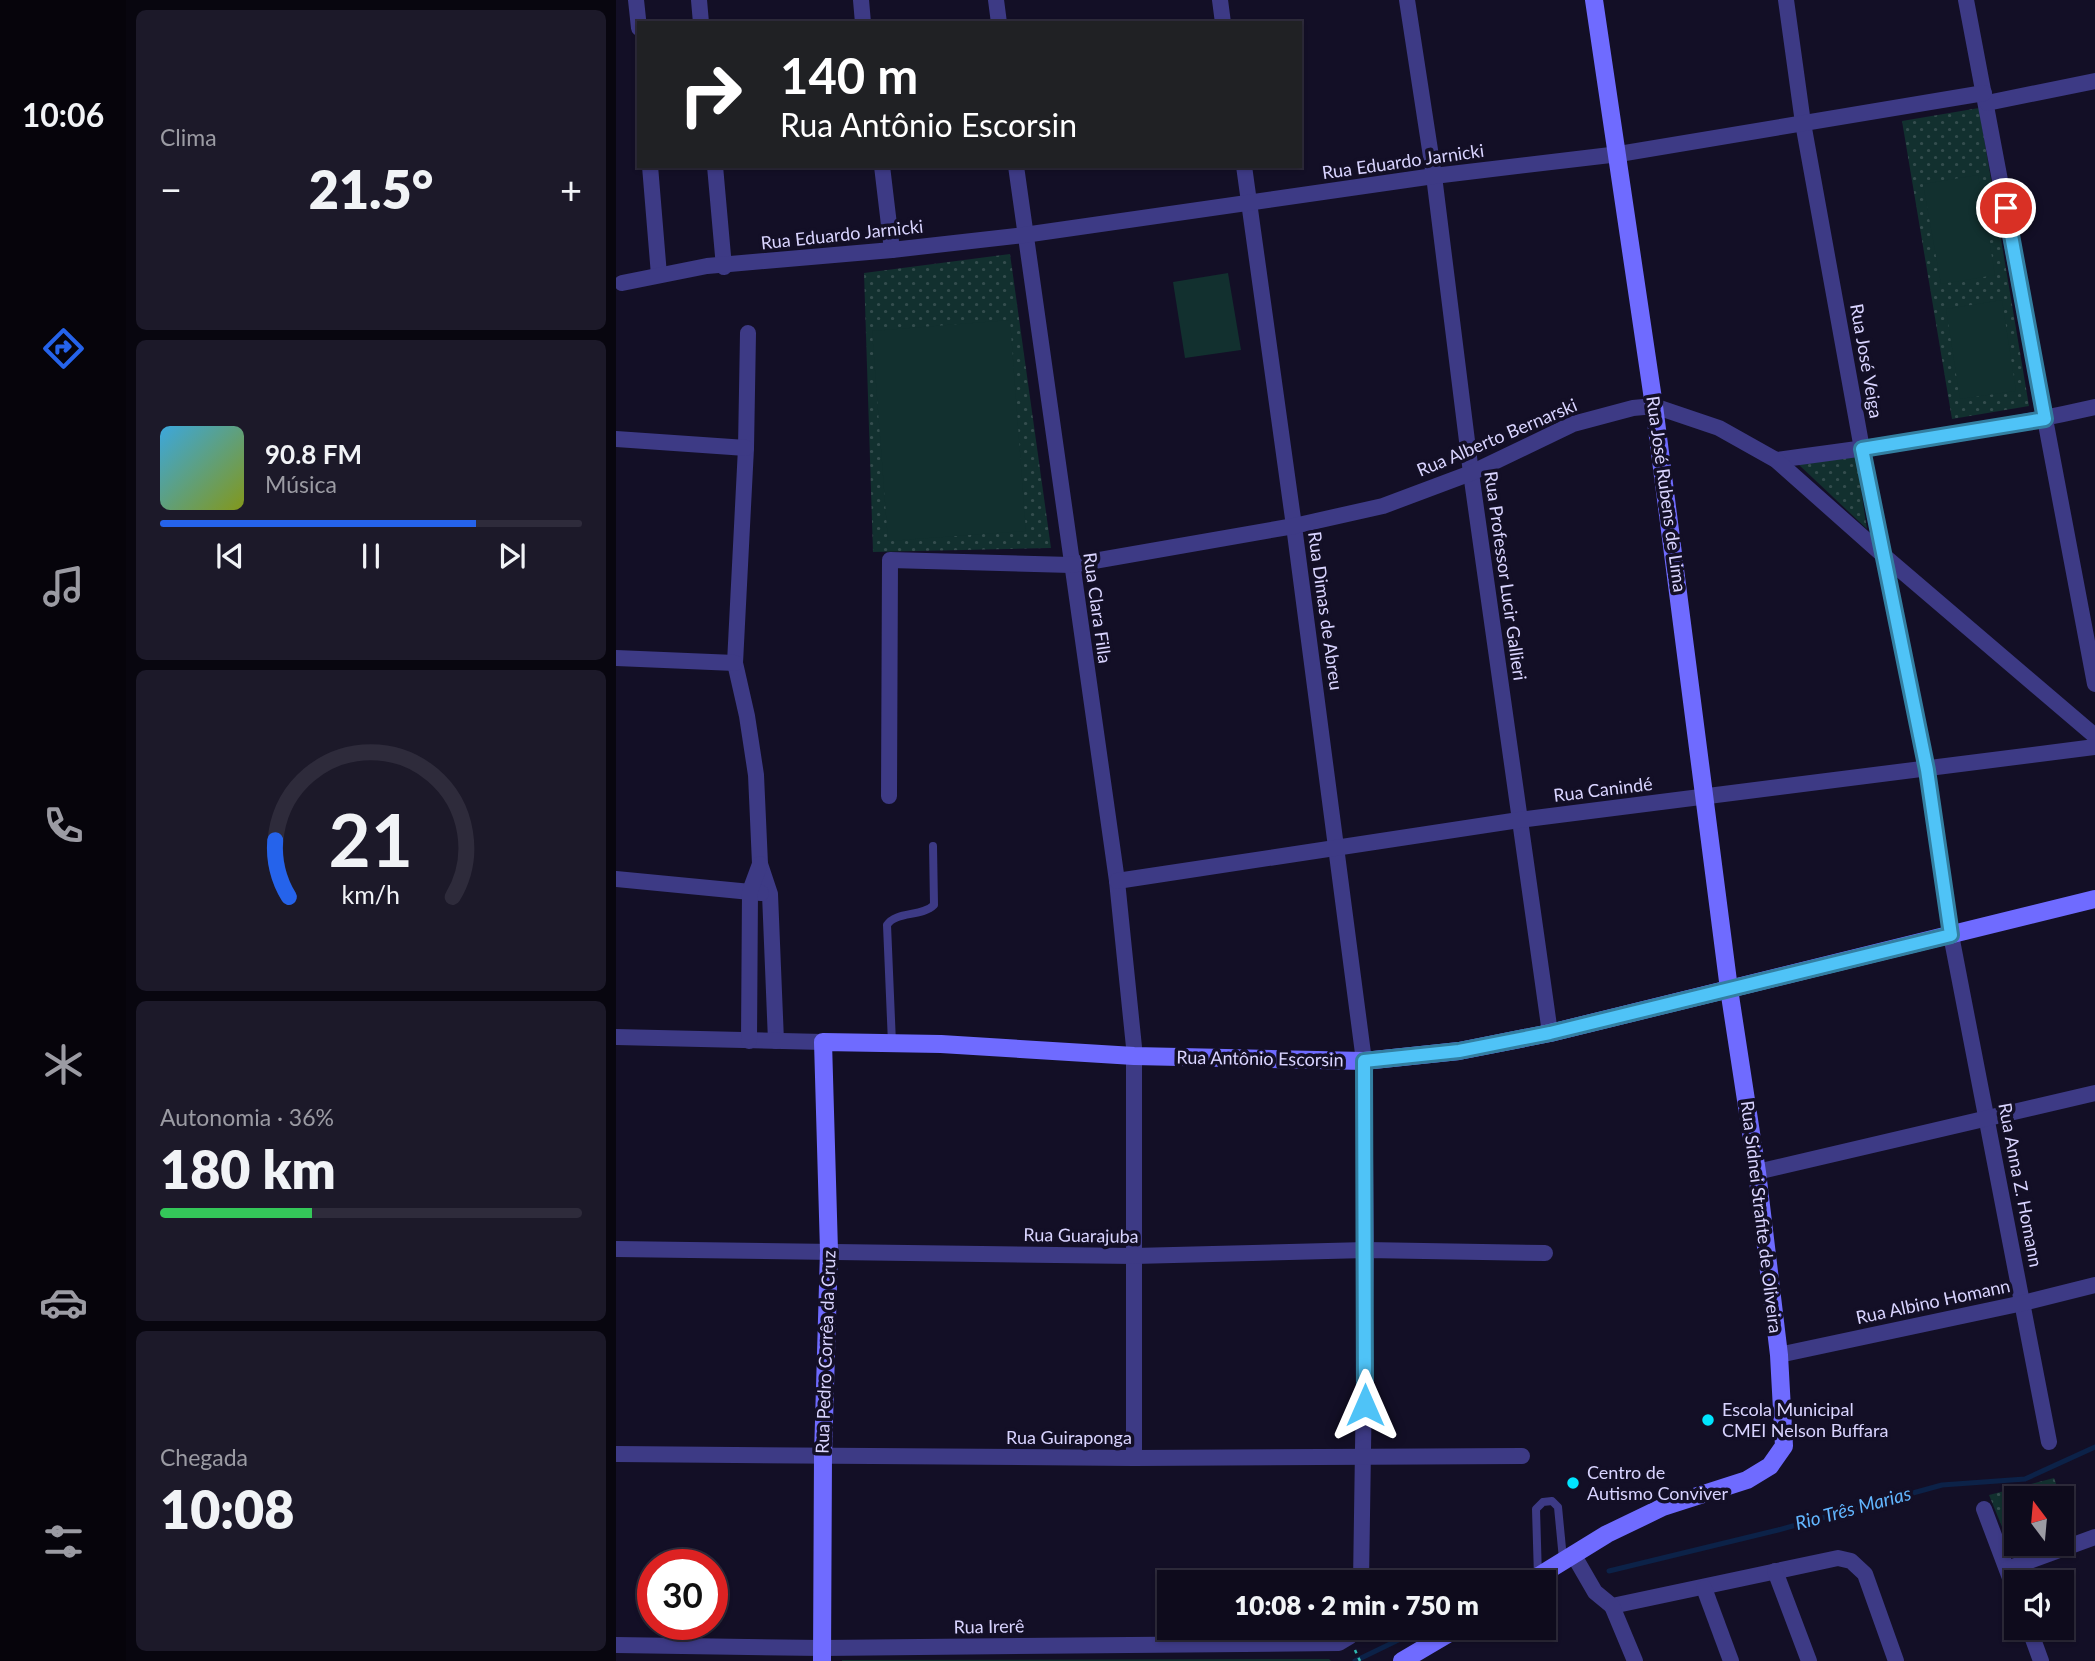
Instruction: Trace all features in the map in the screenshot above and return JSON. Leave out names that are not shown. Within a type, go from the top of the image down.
[{"type":"street","points":[[636,0],[638,21]]},
{"type":"street","points":[[699,0],[701,21]]},
{"type":"street","points":[[860,0],[863,21]]},
{"type":"street","points":[[996,0],[999,21]]},
{"type":"street","points":[[1220,0],[1223,21]]},
{"type":"street","name":"Rua Professor Lucir Gallieri","points":[[1407,0],[1434,176],[1471,473],[1550,1033]]},
{"type":"street","name":"Rua José Rubens de Lima","points":[[1594,0],[1619,154],[1654,406],[1729,989]]},
{"type":"street","name":"Rua José Veiga","points":[[1786,0],[1803,123],[1862,449],[1927,770],[1951,935]]},
{"type":"street","points":[[1966,0],[2095,684]]},
{"type":"street","name":"Rua Eduardo Jarnicki","points":[[622,283],[707,266],[724,267],[1024,235],[1434,176],[1619,154],[1803,123],[2095,81]]},
{"type":"street","points":[[650,168],[659,275]]},
{"type":"street","points":[[715,168],[724,267]]},
{"type":"street","points":[[881,168],[892,250]]},
{"type":"street","name":"Rua Clara Filla","points":[[1016,168],[1117,881],[1134,1056],[1134,1458]]},
{"type":"street","name":"Rua Dimas de Abreu","points":[[1244,168],[1364,1061],[1366,1250],[1361,1570]]},
{"type":"street","points":[[748,333],[746,448],[735,663],[756,775],[760,864],[770,894],[776,1041]]},
{"type":"street","name":"Rua Alberto Bernarski","points":[[889,796],[890,560],[1071,565],[1294,526],[1382,506],[1471,473],[1573,424],[1633,408],[1654,406],[1719,428],[1776,460],[2095,736]]},
{"type":"street","points":[[1776,460],[2045,419],[2095,407]]},
{"type":"street","points":[[616,439],[746,448]]},
{"type":"street","points":[[616,658],[735,663]]},
{"type":"street","name":"Rua Canindé","points":[[1117,881],[1519,820],[2095,747]]},
{"type":"street","points":[[749,1041],[750,891],[760,864]]},
{"type":"street","points":[[616,879],[770,894]]},
{"type":"street","name":"Rua Antônio Escorsin","points":[[616,1037],[941,1044],[1134,1056],[1364,1061],[1459,1051],[1550,1033],[2095,900]]},
{"type":"street","name":"Rua Anna Z. Homann","points":[[1951,935],[2049,1442]]},
{"type":"street","points":[[750,971],[773,971]]},
{"type":"street","name":"Rua Sidnei Strafite de Oliveira","points":[[1568,1557],[1607,1534],[1663,1507],[1747,1480],[1770,1466],[1784,1446],[1779,1355],[1757,1172],[1729,989]]},
{"type":"street","name":"Rua Pedro Corrêa da Cruz","points":[[822,1654],[823,1455],[829,1251],[823,1042]]},
{"type":"street","points":[[1757,1172],[2095,1093]]},
{"type":"street","name":"Rua Guarajuba","points":[[616,1249],[1134,1256],[1366,1250],[1545,1253]]},
{"type":"street","name":"Rua Albino Homann","points":[[1779,1355],[2095,1285]]},
{"type":"street","name":"Rua Guiraponga","points":[[616,1454],[1134,1458],[1522,1456]]},
{"type":"street","points":[[1984,1509],[2007,1569],[2095,1537]]},
{"type":"street","points":[[1547,1570],[1568,1557],[1595,1592],[1612,1606],[1635,1661]]},
{"type":"street","points":[[1612,1606],[1838,1558],[1852,1561],[1865,1574],[1896,1661]]},
{"type":"street","points":[[1775,1572],[1809,1661]]},
{"type":"street","points":[[1704,1588],[1731,1661]]},
{"type":"street","name":"Rua Irerê","points":[[616,1645],[822,1654],[1339,1643],[1344,1640]]},
{"type":"street","points":[[1402,1661],[1438,1640]]},
{"type":"street","points":[[2033,1640],[2041,1661]]},
{"type":"lane","points":[[892,1043],[887,925],[892,919],[929,910],[934,905],[933,846]]},
{"type":"lane","points":[[1533,1570],[1536,1509],[1543,1502],[1552,1501],[1558,1507],[1568,1557]]},
{"type":"path","points":[[1355,1650],[1360,1661]]},
{"type":"green space","points":[[1979,108],[2029,406],[1952,419],[1902,121]]},
{"type":"green space","points":[[1978,175],[1995,275],[1941,284],[1923,184]]},
{"type":"green space","points":[[1010,254],[1051,548],[873,552],[864,273]]},
{"type":"green space","points":[[1228,273],[1241,350],[1185,358],[1173,282]]},
{"type":"green space","points":[[2002,300],[2016,391],[1960,399],[1946,309]]},
{"type":"green space","points":[[1010,320],[1026,531],[888,541],[872,331]]},
{"type":"green space","points":[[1856,456],[1867,529],[1798,464]]},
{"type":"green space","points":[[2054,1478],[2057,1486],[2023,1486]]},
{"type":"green space","points":[[2004,1491],[2004,1532],[1989,1495]]},
{"type":"green space","points":[[842,1660],[1331,1661],[842,1661]]},
{"type":"waterway","name":"Rio Três Marias","points":[[1609,1571],[1778,1530],[1942,1485],[2025,1479],[2095,1447]]},
{"type":"waterway","name":"Rio Três Marias","points":[[1355,1661],[1398,1640]]},
{"type":"place","name":"Escola Municipal CMEI Nelson Buffara","points":[[1708,1420]]},
{"type":"place","name":"Centro de Autismo Conviver","points":[[1573,1483]]},
{"type":"route","points":[[1365,1405],[1364,1061],[1459,1051],[1550,1033],[1951,935],[1927,770],[1862,449],[2045,419],[2006,208]]}]
